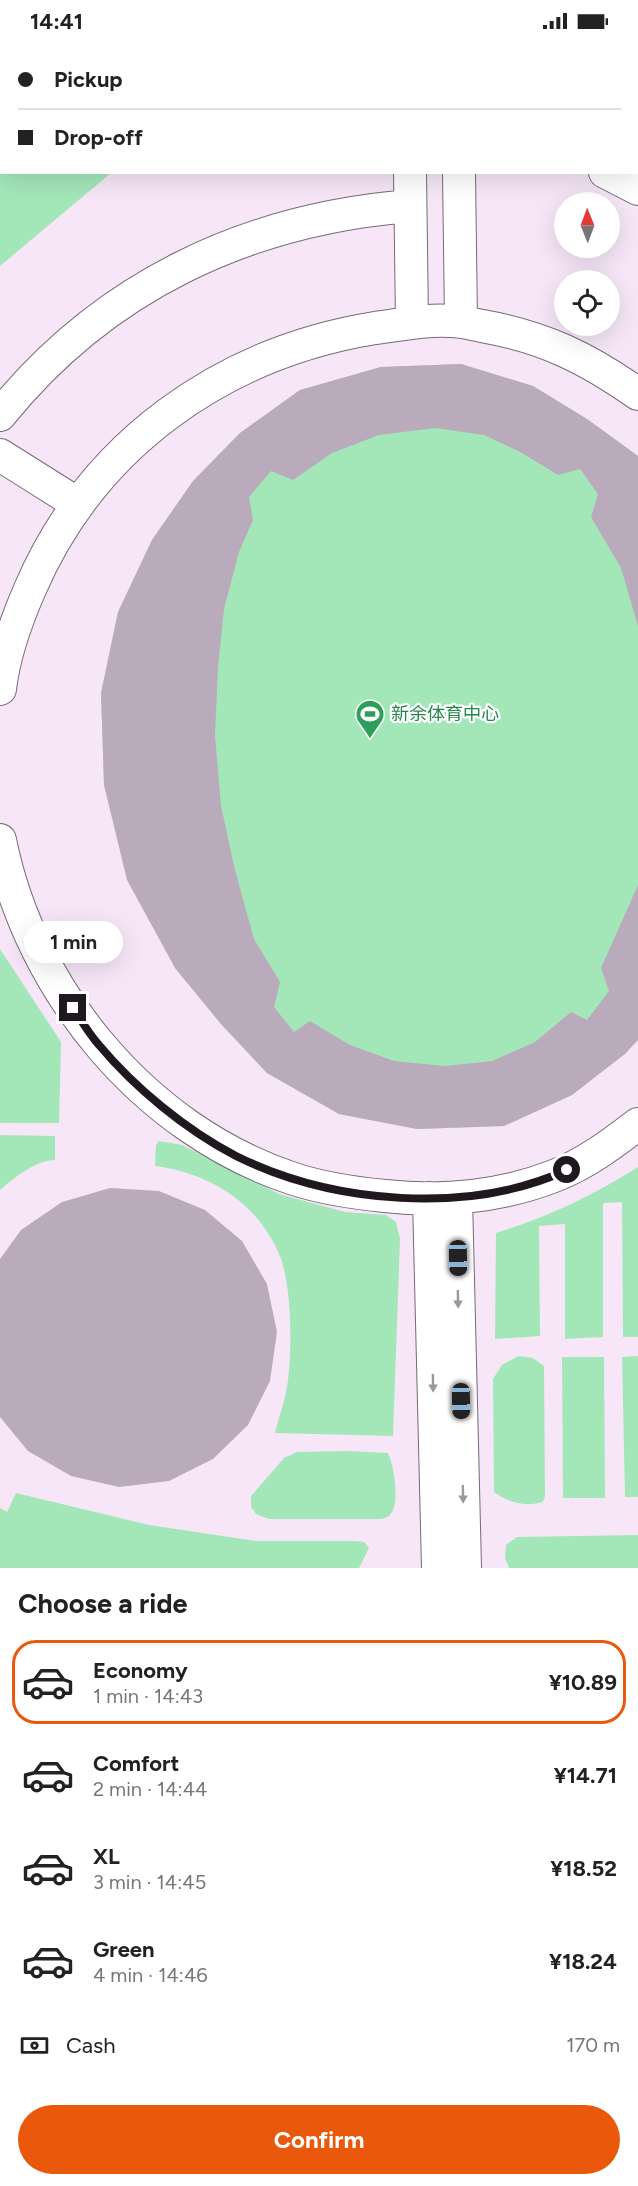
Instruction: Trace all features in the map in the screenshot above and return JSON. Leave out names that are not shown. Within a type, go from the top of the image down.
[{"type":"street","points":[[410,174],[412,323]]},
{"type":"street","points":[[459,174],[460,322]]},
{"type":"street","points":[[609,174],[638,189]]},
{"type":"street","points":[[0,415],[41,369],[70,342],[102,316],[170,273],[231,245],[294,224],[338,214],[410,206]]},
{"type":"street","points":[[0,689],[15,624],[41,563],[68,516],[105,470],[161,417],[242,368],[278,353],[337,334],[412,323],[452,320],[507,330],[568,351],[608,373],[638,394]]},
{"type":"street","points":[[0,455],[78,504]]},
{"type":"street","points":[[0,840],[17,903],[48,971],[98,1045],[147,1094],[181,1121],[236,1156],[292,1179],[358,1193],[410,1198],[443,1198],[513,1189],[554,1176],[581,1164],[638,1124]]},
{"type":"street","points":[[438,1568],[443,1198]]},
{"type":"street","points":[[443,1198],[465,1568]]},
{"type":"green space","points":[[0,174],[110,174],[0,266]]},
{"type":"green space","name":"新余体育中心","points":[[461,364],[533,386],[587,419],[638,456],[638,1040],[572,1095],[504,1126],[417,1129],[339,1114],[267,1073],[221,1024],[175,968],[104,785],[101,693],[118,612],[152,540],[193,481],[240,433],[300,390],[381,367]]},
{"type":"green space","points":[[0,949],[61,1042],[59,1123],[0,1123]]},
{"type":"green space","points":[[0,1135],[55,1136],[55,1160],[33,1166],[0,1190]]},
{"type":"green space","points":[[159,1141],[182,1145],[279,1194],[345,1212],[386,1215],[396,1222],[400,1239],[393,1436],[275,1433],[287,1387],[290,1351],[289,1298],[279,1254],[258,1219],[229,1193],[194,1175],[155,1166],[156,1145]]},
{"type":"green space","points":[[638,1167],[638,1337],[623,1337],[622,1202],[603,1203],[603,1337],[565,1339],[565,1224],[539,1226],[540,1336],[495,1339],[496,1233],[569,1205]]},
{"type":"green space","points":[[518,1356],[533,1358],[544,1366],[545,1496],[543,1502],[530,1504],[505,1499],[494,1492],[493,1379],[502,1365]]},
{"type":"green space","points":[[638,1356],[638,1497],[625,1497],[622,1357]]},
{"type":"green space","points":[[562,1357],[604,1357],[605,1498],[563,1498]]},
{"type":"green space","points":[[297,1452],[388,1453],[396,1495],[393,1511],[389,1516],[380,1519],[269,1519],[256,1514],[251,1507],[251,1496],[284,1458]]},
{"type":"green space","points":[[16,1493],[149,1525],[256,1541],[356,1541],[364,1542],[369,1548],[359,1568],[0,1568],[0,1508],[7,1512]]},
{"type":"green space","points":[[638,1535],[638,1568],[509,1568],[505,1558],[506,1545],[517,1537]]},
{"type":"building","points":[[461,364],[533,386],[587,419],[638,456],[638,626],[621,568],[591,517],[598,494],[580,469],[558,475],[522,453],[484,435],[435,428],[379,435],[332,453],[293,480],[271,471],[249,497],[253,520],[239,552],[224,609],[218,668],[215,735],[221,806],[235,870],[254,939],[280,982],[274,1007],[294,1032],[310,1021],[350,1045],[394,1061],[445,1066],[492,1061],[535,1042],[571,1012],[587,1020],[609,991],[601,968],[638,885],[638,1040],[625,1054],[572,1095],[504,1126],[417,1129],[339,1114],[267,1073],[221,1024],[175,968],[127,880],[104,785],[101,693],[118,612],[152,540],[193,481],[240,433],[300,390],[381,367]]},
{"type":"building","points":[[110,1188],[159,1191],[205,1210],[242,1241],[267,1284],[277,1332],[270,1381],[248,1425],[213,1459],[169,1481],[119,1487],[71,1476],[28,1451],[0,1417],[0,1259],[21,1230],[62,1202]]},
{"type":"place","name":"新余体育中心","points":[[370,740]]},
{"type":"route","points":[[73,1008],[98,1045],[147,1094],[181,1121],[236,1156],[292,1179],[358,1193],[410,1198],[456,1198],[513,1189],[567,1170]]}]
